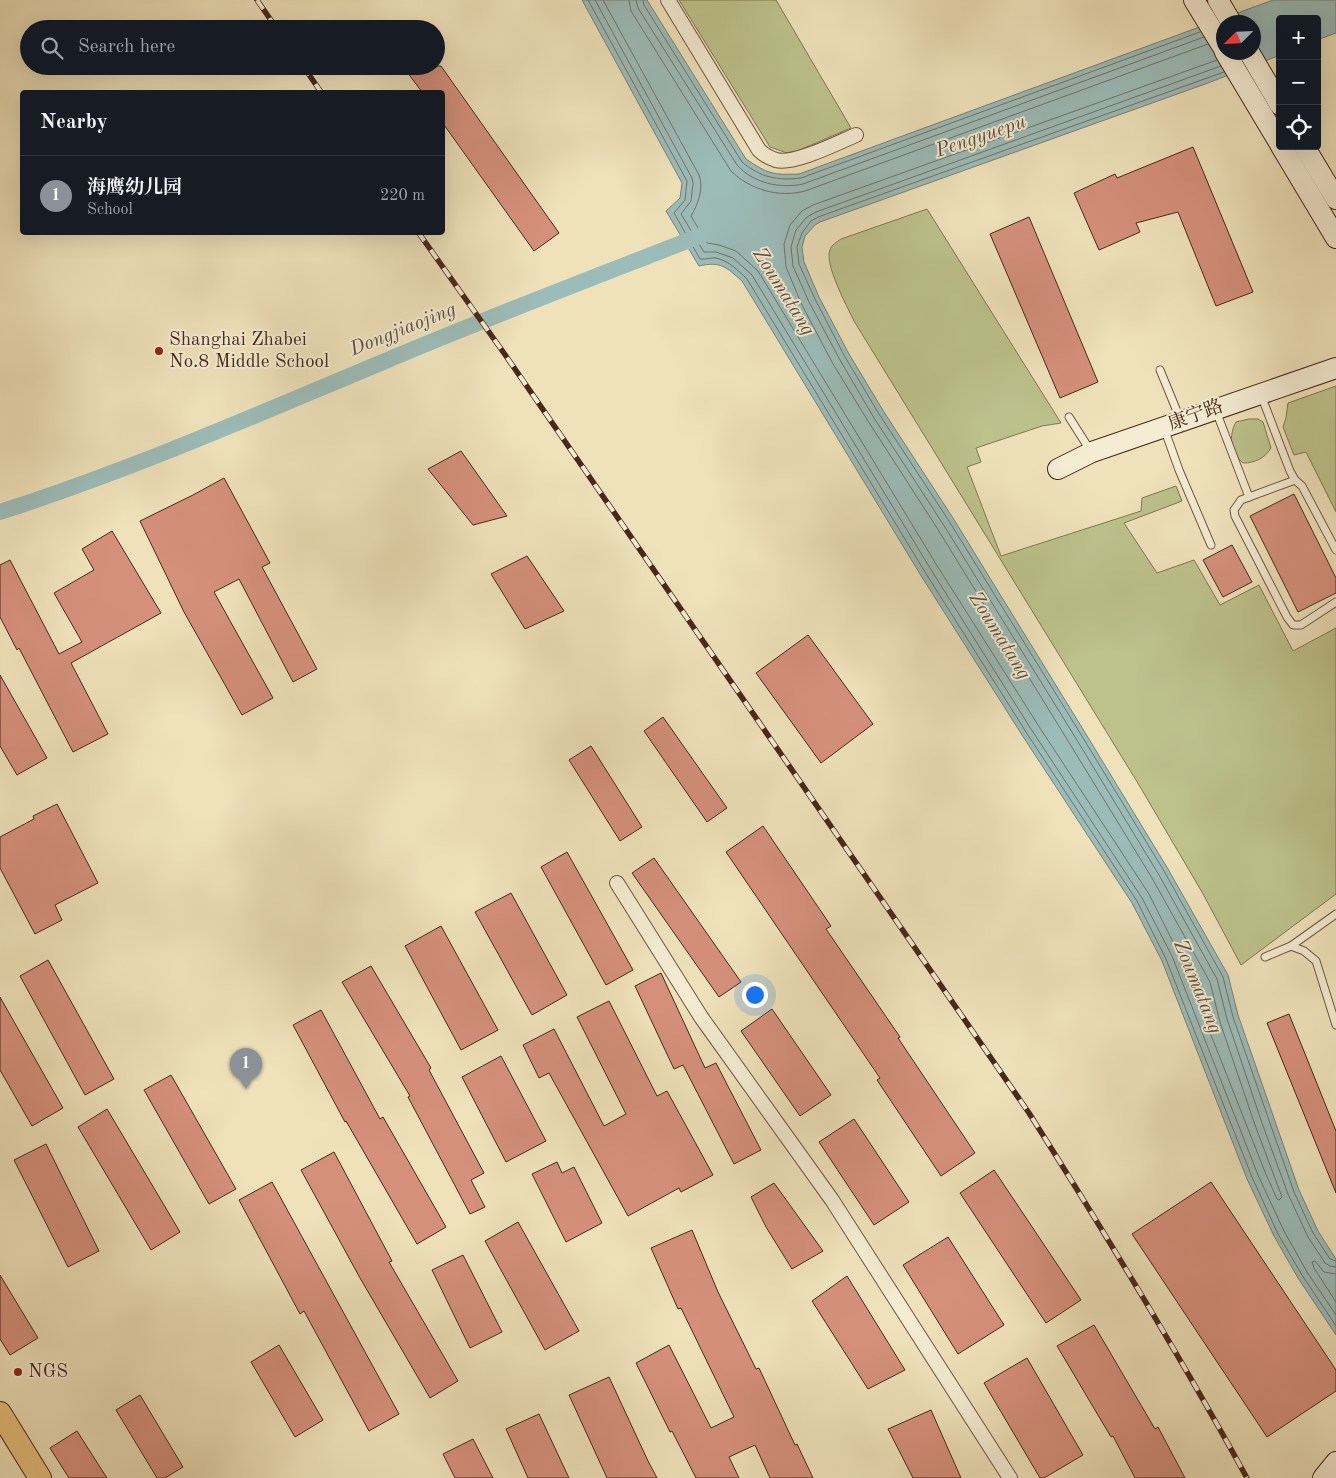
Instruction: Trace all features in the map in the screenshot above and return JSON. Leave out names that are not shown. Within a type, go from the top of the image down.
[{"type":"main road","points":[[1194,0],[1216,37]]},
{"type":"main road","points":[[1230,60],[1276,138]]},
{"type":"main road","points":[[1254,60],[1276,99]]},
{"type":"main road","points":[[1283,150],[1336,238]]},
{"type":"main road","points":[[1306,150],[1336,199]]},
{"type":"main road","name":"康宁路","points":[[1058,469],[1092,452],[1336,368]]},
{"type":"main road","points":[[0,1413],[40,1478]]},
{"type":"main road","points":[[1323,1478],[1336,1462]]},
{"type":"street","points":[[668,0],[759,150],[767,157],[778,161],[795,160],[856,135]]},
{"type":"street","points":[[617,884],[702,1017],[832,1200],[1010,1478]]},
{"type":"lane","points":[[1160,370],[1172,424],[1179,470],[1211,545]]},
{"type":"lane","points":[[1260,394],[1295,480],[1302,486],[1336,550]]},
{"type":"lane","points":[[1215,409],[1249,497]]},
{"type":"lane","points":[[1069,417],[1092,452]]},
{"type":"lane","points":[[1295,480],[1241,500],[1234,510],[1235,516],[1287,617],[1293,625],[1301,625],[1336,602]]},
{"type":"lane","points":[[1265,957],[1291,946],[1336,914]]},
{"type":"lane","points":[[1291,946],[1304,951],[1316,961],[1336,1025]]},
{"type":"green space","points":[[679,0],[776,0],[851,128],[790,154],[770,147]]},
{"type":"green space","points":[[927,209],[1061,423],[1042,426],[976,448],[981,462],[967,467],[1001,556],[1141,511],[1142,498],[1176,486],[1182,501],[1124,523],[1157,573],[1194,560],[1220,605],[1259,585],[1293,651],[1336,628],[1336,894],[1241,965],[1202,892],[1136,780],[854,321],[837,285],[829,256],[834,244],[841,239]]},
{"type":"green space","points":[[1336,386],[1336,512],[1306,452],[1294,455],[1283,427],[1288,403]]},
{"type":"green space","points":[[1258,419],[1263,422],[1271,448],[1266,455],[1259,459],[1243,463],[1233,449],[1232,433],[1236,422]]},
{"type":"water","points":[[582,0],[647,0],[746,159],[760,168],[777,174],[799,174],[1216,21],[1216,60],[1261,60],[1261,15],[1232,15],[1273,0],[1336,0],[1336,33],[1321,39],[1321,15],[1276,15],[1276,57],[1208,83],[820,222],[805,236],[802,247],[804,262],[819,297],[849,354],[1081,726],[1168,869],[1228,975],[1238,1015],[1299,1190],[1318,1231],[1336,1259],[1336,1335],[1298,1278],[1274,1236],[1247,1179],[1162,961],[1132,903],[920,574],[742,281],[723,266],[713,264],[699,266],[666,211],[680,198],[682,183]]},
{"type":"building","points":[[445,72],[559,233],[534,251],[445,126],[445,90],[420,90],[409,75],[445,75]]},
{"type":"building","points":[[1193,147],[1253,292],[1216,306],[1178,212],[1136,223],[1140,232],[1099,250],[1074,193],[1115,174],[1117,178]]},
{"type":"building","points":[[1029,217],[1098,382],[1060,398],[990,234]]},
{"type":"building","points":[[461,451],[507,516],[473,525],[428,469]]},
{"type":"building","points":[[224,478],[270,563],[262,567],[317,669],[293,682],[239,579],[214,592],[273,698],[242,715],[184,612],[140,521]]},
{"type":"building","points":[[1294,494],[1336,578],[1336,593],[1298,612],[1250,516]]},
{"type":"building","points":[[112,531],[161,613],[71,663],[108,734],[73,752],[19,648],[17,650],[0,617],[0,565],[10,560],[59,654],[82,642],[54,593],[94,570],[82,549]]},
{"type":"building","points":[[1232,545],[1252,582],[1223,597],[1203,560]]},
{"type":"building","points":[[527,556],[564,611],[525,629],[491,574]]},
{"type":"building","points":[[808,635],[873,724],[821,763],[756,673]]},
{"type":"building","points":[[0,675],[47,758],[17,775],[0,746]]},
{"type":"building","points":[[663,717],[727,808],[707,822],[644,731]]},
{"type":"building","points":[[591,746],[642,827],[620,841],[569,760]]},
{"type":"building","points":[[57,804],[98,883],[55,905],[62,920],[35,934],[0,868],[0,837],[34,819],[33,816]]},
{"type":"building","points":[[763,826],[831,926],[826,929],[900,1037],[898,1038],[975,1153],[941,1176],[877,1080],[880,1078],[726,852]]},
{"type":"building","points":[[567,852],[633,970],[606,985],[541,867]]},
{"type":"building","points":[[654,858],[741,982],[719,997],[632,873]]},
{"type":"building","points":[[511,893],[567,995],[532,1015],[475,912]]},
{"type":"building","points":[[441,926],[498,1030],[461,1050],[405,946]]},
{"type":"building","points":[[48,960],[114,1079],[85,1095],[20,976]]},
{"type":"building","points":[[371,966],[431,1068],[429,1070],[484,1173],[471,1180],[485,1207],[470,1214],[408,1097],[410,1096],[342,982]]},
{"type":"building","points":[[661,973],[705,1068],[716,1063],[761,1150],[734,1164],[683,1065],[674,1069],[635,986]]},
{"type":"building","points":[[0,997],[63,1108],[32,1126],[0,1070]]},
{"type":"building","points":[[609,1001],[657,1096],[667,1091],[713,1175],[681,1192],[679,1188],[628,1216],[549,1073],[539,1078],[523,1045],[554,1029],[604,1126],[626,1114],[577,1017]]},
{"type":"building","points":[[772,1009],[831,1095],[800,1116],[741,1031]]},
{"type":"building","points":[[321,1010],[380,1119],[383,1117],[446,1227],[417,1244],[345,1122],[293,1025]]},
{"type":"building","points":[[1289,1014],[1336,1131],[1336,1193],[1267,1023]]},
{"type":"building","points":[[501,1056],[546,1141],[506,1162],[462,1077]]},
{"type":"building","points":[[171,1075],[236,1189],[209,1204],[144,1090]]},
{"type":"building","points":[[107,1109],[180,1232],[151,1250],[78,1127]]},
{"type":"building","points":[[854,1119],[909,1202],[874,1225],[819,1142]]},
{"type":"building","points":[[46,1144],[99,1251],[68,1267],[14,1160]]},
{"type":"building","points":[[334,1152],[392,1261],[389,1262],[458,1381],[430,1398],[360,1278],[301,1170]]},
{"type":"building","points":[[557,1162],[562,1173],[574,1167],[602,1223],[566,1242],[532,1174]]},
{"type":"building","points":[[994,1170],[1081,1300],[1046,1323],[960,1193]]},
{"type":"building","points":[[272,1182],[399,1414],[369,1431],[304,1311],[300,1314],[239,1200]]},
{"type":"building","points":[[1211,1182],[1336,1370],[1336,1391],[1267,1437],[1132,1234]]},
{"type":"building","points":[[774,1183],[823,1251],[792,1269],[766,1227],[751,1197]]},
{"type":"building","points":[[518,1222],[579,1331],[545,1350],[485,1241]]},
{"type":"building","points":[[692,1230],[718,1292],[756,1369],[759,1368],[795,1445],[797,1444],[813,1478],[770,1478],[755,1445],[729,1457],[739,1478],[696,1478],[672,1431],[670,1432],[636,1363],[669,1345],[711,1428],[734,1417],[681,1308],[678,1309],[651,1248]]},
{"type":"building","points":[[948,1237],[1004,1325],[958,1354],[903,1265]]},
{"type":"building","points":[[463,1255],[502,1332],[470,1348],[432,1270]]},
{"type":"building","points":[[0,1275],[38,1338],[10,1355],[0,1339]]},
{"type":"building","points":[[847,1276],[905,1370],[868,1389],[812,1301]]},
{"type":"building","points":[[1094,1325],[1155,1429],[1158,1427],[1185,1478],[1135,1478],[1113,1436],[1111,1437],[1057,1346]]},
{"type":"building","points":[[279,1345],[323,1420],[295,1437],[251,1362]]},
{"type":"building","points":[[1027,1358],[1083,1455],[1044,1478],[1040,1478],[984,1383]]},
{"type":"building","points":[[609,1377],[657,1478],[607,1478],[569,1395]]},
{"type":"building","points":[[140,1395],[183,1467],[165,1478],[157,1478],[116,1410]]},
{"type":"building","points":[[931,1410],[961,1478],[913,1478],[888,1429]]},
{"type":"building","points":[[539,1414],[569,1478],[528,1478],[506,1429]]},
{"type":"building","points":[[77,1431],[107,1478],[69,1478],[50,1448]]},
{"type":"building","points":[[473,1439],[493,1478],[455,1478],[443,1454]]},
{"type":"waterway","name":"Dongjiaojing","points":[[0,512],[145,460],[463,329],[705,234]]},
{"type":"railway","points":[[257,0],[271,20]]},
{"type":"railway","points":[[309,75],[320,90]]},
{"type":"railway","points":[[420,235],[506,356],[1029,1113],[1141,1294],[1247,1478]]},
{"type":"place","name":"Shanghai Zhabei No.8 Middle School","points":[[159,351]]},
{"type":"place","name":"海鹰幼儿园","points":[[246,1089]]},
{"type":"place","name":"NGS","points":[[18,1372]]},
{"type":"water label","name":"Pengyuepu","points":[[981,137]]},
{"type":"water label","name":"Zoumatang","points":[[783,292]]},
{"type":"water label","name":"Zoumatang","points":[[999,636]]},
{"type":"water label","name":"Zoumatang","points":[[1197,987]]}]
